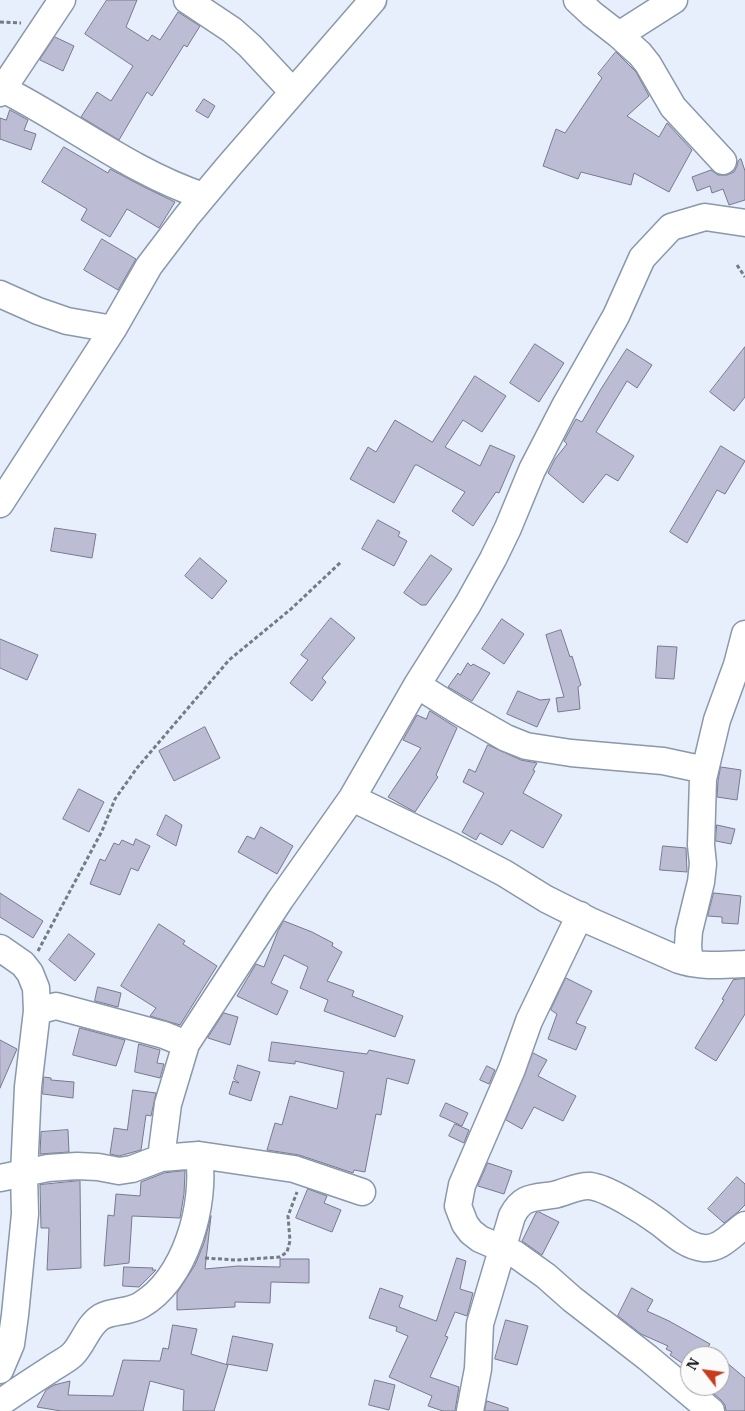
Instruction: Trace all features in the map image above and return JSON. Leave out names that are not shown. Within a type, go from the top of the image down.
[{"type":"street","points":[[62,0],[2,91],[32,103],[94,142],[158,177],[186,191],[203,196]]},
{"type":"street","points":[[187,0],[244,40],[293,92]]},
{"type":"street","points":[[0,504],[113,329],[149,266],[203,196],[373,0]]},
{"type":"street","points":[[577,0],[619,35],[648,64],[673,107],[723,161]]},
{"type":"street","points":[[619,35],[674,0]]},
{"type":"street","points":[[161,1158],[168,1104],[186,1044],[280,900],[352,798],[417,685],[468,604],[508,528],[532,470],[565,406],[616,316],[642,258],[671,227],[705,217],[745,223]]},
{"type":"street","points":[[0,294],[38,311],[67,321],[113,329]]},
{"type":"street","points":[[690,963],[689,931],[703,864],[701,845],[702,788],[705,770],[718,720],[745,634]]},
{"type":"street","points":[[417,685],[456,710],[506,738],[526,746],[571,753],[663,761],[705,770]]},
{"type":"street","points":[[352,798],[452,846],[504,873],[546,899],[590,921],[690,963],[745,964]]},
{"type":"street","points":[[580,915],[529,1021],[512,1069],[462,1185],[458,1206],[470,1232],[480,1239],[514,1254],[546,1276],[711,1411]]},
{"type":"street","points":[[0,948],[22,964],[30,973],[36,988],[37,1011],[28,1087],[12,1176],[25,1214],[15,1315],[11,1344],[0,1370]]},
{"type":"street","points":[[37,1011],[56,1006],[156,1033],[186,1044]]},
{"type":"street","points":[[12,1176],[48,1168],[77,1166],[119,1171],[132,1169],[161,1158],[199,1155],[294,1169],[362,1192]]},
{"type":"street","points":[[0,1403],[73,1354],[99,1318],[141,1305],[156,1293],[170,1277],[182,1254],[198,1210],[201,1168],[199,1155]]},
{"type":"street","points":[[470,1411],[478,1369],[480,1324],[512,1216],[518,1205],[525,1200],[558,1194],[582,1186],[591,1186],[602,1189],[637,1208],[683,1240],[702,1248],[718,1245],[745,1225]]},
{"type":"path","points":[[737,265],[745,277]]},
{"type":"path","points":[[22,964],[38,951],[102,831],[115,798],[137,768],[229,660],[291,609],[341,562]]},
{"type":"path","points":[[182,1254],[236,1260],[280,1257],[287,1252],[290,1241],[288,1216],[298,1191],[310,1175]]},
{"type":"building","points":[[107,0],[137,0],[126,27],[148,41],[152,35],[160,40],[178,12],[200,26],[187,47],[184,45],[152,96],[147,92],[119,140],[81,117],[97,92],[111,101],[133,66],[85,34]]},
{"type":"building","points":[[55,37],[74,46],[63,71],[40,60]]},
{"type":"building","points":[[616,52],[636,72],[649,96],[627,116],[659,137],[667,123],[692,150],[669,192],[634,173],[631,185],[581,172],[578,179],[543,166],[556,129],[565,133],[602,78],[598,74]]},
{"type":"building","points":[[204,99],[215,106],[208,118],[196,111]]},
{"type":"building","points":[[10,110],[28,120],[24,130],[36,134],[31,150],[0,139],[0,118],[6,120]]},
{"type":"building","points":[[64,147],[108,173],[110,169],[175,202],[159,228],[127,209],[110,237],[81,220],[87,209],[42,182]]},
{"type":"building","points":[[741,159],[745,171],[745,200],[729,205],[723,189],[712,193],[710,186],[697,191],[692,177],[711,170],[718,175],[727,175],[734,172],[738,161]]},
{"type":"building","points":[[102,239],[136,259],[118,290],[84,270]]},
{"type":"building","points":[[535,344],[564,363],[539,402],[510,383]]},
{"type":"building","points":[[745,347],[745,397],[734,411],[710,392]]},
{"type":"building","points":[[627,349],[652,365],[637,388],[627,381],[596,432],[634,456],[618,481],[606,474],[583,503],[548,473],[555,459],[567,444],[564,441],[576,419],[582,422]]},
{"type":"building","points":[[475,376],[506,396],[482,432],[463,420],[445,447],[480,466],[490,445],[515,456],[499,493],[496,492],[473,526],[452,511],[465,492],[417,465],[415,465],[394,503],[350,479],[368,447],[376,452],[395,420],[432,442]]},
{"type":"building","points":[[721,446],[745,461],[725,494],[717,490],[687,543],[670,532]]},
{"type":"building","points":[[378,520],[400,532],[398,536],[407,541],[394,566],[362,549]]},
{"type":"building","points":[[55,528],[96,534],[92,558],[51,551]]},
{"type":"building","points":[[431,555],[452,569],[426,605],[421,605],[404,593]]},
{"type":"building","points":[[200,558],[227,581],[212,599],[185,576]]},
{"type":"building","points":[[331,618],[355,638],[322,678],[326,682],[312,701],[290,683],[308,660],[301,655]]},
{"type":"building","points":[[502,619],[524,634],[504,664],[482,649]]},
{"type":"building","points":[[561,630],[581,685],[578,687],[580,709],[558,712],[556,698],[564,697],[546,635]]},
{"type":"building","points":[[0,639],[38,655],[27,680],[0,668]]},
{"type":"building","points":[[658,646],[677,647],[674,679],[656,678]]},
{"type":"building","points":[[468,663],[490,673],[472,701],[448,687],[458,673],[460,675]]},
{"type":"building","points":[[518,691],[540,700],[550,699],[537,727],[507,714]]},
{"type":"building","points":[[430,711],[457,728],[436,775],[438,777],[415,812],[388,797],[421,748],[403,740],[417,715],[426,719]]},
{"type":"building","points":[[205,727],[220,758],[174,781],[159,751]]},
{"type":"building","points":[[488,745],[521,760],[537,763],[533,770],[535,771],[523,793],[562,815],[543,848],[511,830],[502,845],[480,833],[476,840],[462,832],[484,793],[463,782],[469,769],[475,772]]},
{"type":"building","points":[[721,767],[741,770],[737,800],[717,797]]},
{"type":"building","points":[[79,789],[104,802],[89,832],[63,819]]},
{"type":"building","points":[[166,815],[182,825],[176,846],[157,835]]},
{"type":"building","points":[[717,825],[735,829],[731,844],[716,841]]},
{"type":"building","points":[[261,827],[293,846],[277,874],[238,852],[247,836],[254,839]]},
{"type":"building","points":[[136,839],[150,846],[138,871],[131,868],[120,895],[90,884],[100,859],[105,861],[114,843],[119,845],[122,840],[133,845]]},
{"type":"building","points":[[663,846],[686,848],[687,872],[660,870]]},
{"type":"building","points":[[0,893],[43,921],[33,938],[0,917]]},
{"type":"building","points":[[714,893],[741,896],[738,924],[722,923],[722,917],[708,916]]},
{"type":"building","points":[[284,921],[333,943],[332,946],[342,952],[327,981],[354,991],[352,996],[403,1016],[395,1037],[324,1011],[328,1000],[300,988],[308,967],[284,955],[271,983],[288,991],[277,1015],[237,996],[256,964],[264,967],[278,931]]},
{"type":"building","points":[[159,924],[185,941],[183,944],[217,966],[180,1025],[150,1016],[156,1008],[121,986]]},
{"type":"building","points":[[69,934],[95,954],[75,981],[49,960]]},
{"type":"building","points":[[566,978],[592,991],[576,1023],[586,1027],[576,1050],[548,1039],[557,1014],[551,1010]]},
{"type":"building","points":[[745,979],[745,1014],[716,1061],[695,1048],[724,1000],[722,999],[733,980]]},
{"type":"building","points":[[98,987],[121,993],[118,1007],[95,1001]]},
{"type":"building","points":[[224,1013],[238,1017],[230,1045],[208,1038]]},
{"type":"building","points":[[80,1028],[125,1040],[116,1066],[73,1055]]},
{"type":"building","points":[[0,1040],[17,1049],[0,1088]]},
{"type":"building","points":[[272,1042],[367,1054],[369,1050],[415,1060],[408,1084],[387,1078],[381,1115],[376,1114],[365,1172],[354,1170],[353,1173],[299,1155],[267,1150],[275,1123],[282,1125],[290,1096],[337,1109],[344,1072],[295,1061],[295,1064],[269,1061]]},
{"type":"building","points":[[139,1044],[160,1050],[157,1063],[164,1064],[160,1078],[135,1072]]},
{"type":"building","points":[[533,1053],[547,1060],[538,1076],[576,1096],[563,1121],[534,1107],[522,1129],[506,1120]]},
{"type":"building","points":[[238,1065],[260,1072],[251,1101],[229,1094],[233,1081],[239,1083],[234,1079]]},
{"type":"building","points":[[487,1066],[495,1070],[489,1084],[480,1080]]},
{"type":"building","points":[[44,1077],[51,1078],[51,1080],[74,1082],[73,1098],[43,1094]]},
{"type":"building","points":[[133,1090],[156,1093],[151,1116],[146,1115],[141,1150],[119,1156],[110,1154],[114,1128],[127,1130]]},
{"type":"building","points":[[446,1103],[468,1113],[462,1126],[440,1116]]},
{"type":"building","points":[[455,1124],[469,1130],[464,1143],[449,1136]]},
{"type":"building","points":[[68,1130],[69,1152],[40,1154],[41,1132]]},
{"type":"building","points":[[488,1163],[512,1171],[504,1194],[478,1186]]},
{"type":"building","points":[[185,1171],[180,1218],[132,1216],[129,1263],[104,1266],[108,1215],[114,1216],[116,1194],[140,1196],[141,1182],[164,1173]]},
{"type":"building","points":[[737,1177],[745,1184],[745,1205],[724,1223],[708,1209]]},
{"type":"building","points":[[80,1181],[81,1268],[47,1270],[49,1228],[41,1228],[40,1185]]},
{"type":"building","points":[[308,1189],[327,1196],[324,1203],[341,1210],[332,1232],[296,1218]]},
{"type":"building","points":[[539,1212],[559,1222],[542,1255],[522,1241],[536,1213]]},
{"type":"building","points":[[211,1216],[205,1269],[238,1266],[280,1267],[280,1259],[309,1259],[309,1283],[271,1282],[270,1303],[235,1302],[235,1307],[177,1310],[177,1293],[195,1265],[204,1243]]},
{"type":"building","points":[[457,1258],[466,1261],[460,1289],[473,1293],[467,1316],[455,1312],[445,1336],[448,1337],[430,1377],[459,1387],[455,1411],[443,1411],[428,1406],[432,1396],[389,1377],[408,1336],[396,1331],[397,1327],[369,1318],[380,1288],[403,1296],[399,1307],[436,1321]]},
{"type":"building","points":[[124,1267],[153,1268],[152,1270],[156,1270],[139,1287],[123,1286]]},
{"type":"building","points":[[632,1288],[653,1300],[647,1311],[710,1344],[709,1346],[680,1346],[680,1362],[670,1355],[672,1352],[666,1349],[668,1346],[641,1334],[618,1316]]},
{"type":"building","points":[[506,1320],[528,1326],[517,1365],[495,1359]]},
{"type":"building","points":[[173,1325],[197,1329],[191,1354],[228,1365],[214,1411],[183,1411],[184,1390],[150,1381],[143,1411],[61,1411],[37,1407],[46,1390],[54,1385],[70,1381],[68,1395],[113,1396],[123,1360],[160,1361],[163,1348],[168,1349]]},
{"type":"building","points":[[233,1336],[273,1344],[267,1371],[227,1364]]},
{"type":"building","points":[[730,1365],[745,1378],[745,1411],[726,1411],[725,1405],[716,1396],[730,1396]]},
{"type":"building","points":[[375,1380],[395,1385],[389,1410],[369,1405]]},
{"type":"building","points":[[487,1401],[508,1408],[508,1411],[485,1411]]}]
